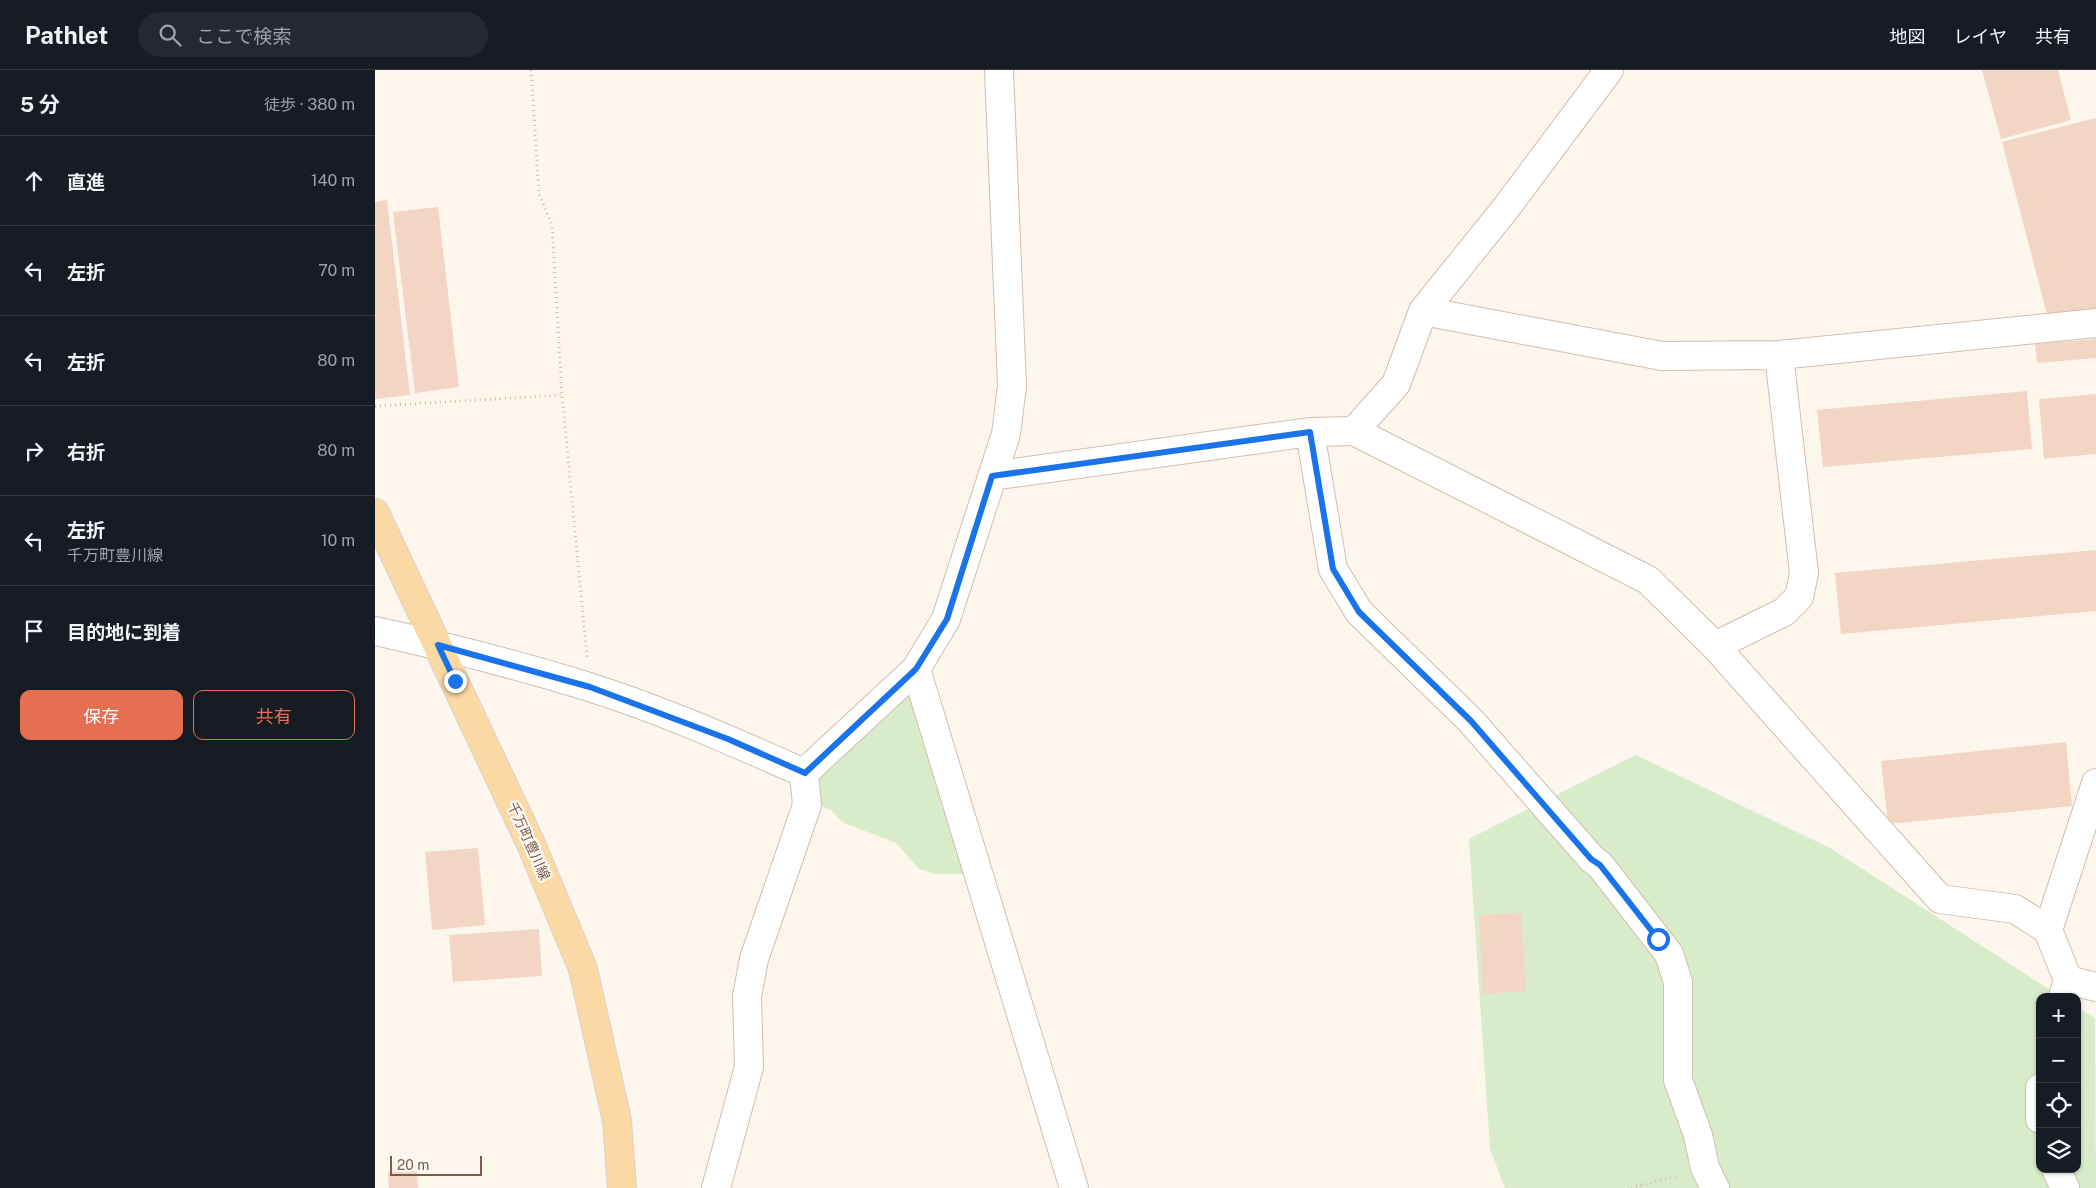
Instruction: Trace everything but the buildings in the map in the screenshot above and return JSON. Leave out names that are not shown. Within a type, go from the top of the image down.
[{"type":"main road","name":"千万町豊川線","points":[[375,513],[531,844],[583,969],[617,1121],[622,1188]]},
{"type":"street","points":[[805,773],[916,669],[947,619],[1006,434],[1012,386],[999,70]]},
{"type":"street","points":[[1354,431],[1396,384],[1423,311],[1506,208],[1609,70]]},
{"type":"street","points":[[1423,311],[1662,356],[1779,355],[2096,323]]},
{"type":"street","points":[[1715,646],[1785,612],[1799,597],[1801,589],[1804,573],[1779,355]]},
{"type":"street","points":[[992,476],[1310,432],[1354,431],[1648,580],[1715,646],[1940,899],[2015,909],[2048,930]]},
{"type":"street","points":[[1310,432],[1333,569],[1359,612],[1471,721],[1591,859],[1600,865],[1669,954],[1678,982],[1678,1080],[1698,1135],[1710,1178]]},
{"type":"street","points":[[375,631],[438,645],[590,687],[728,739],[805,773]]},
{"type":"street","points":[[916,669],[1074,1188]]},
{"type":"street","points":[[716,1188],[749,1066],[747,996],[753,959],[807,805],[805,773]]},
{"type":"street","points":[[2096,783],[2048,930],[2065,988],[2096,987]]},
{"type":"street","points":[[2058,1173],[2065,1188]]},
{"type":"path","points":[[531,70],[539,194],[552,225],[562,395],[590,687]]},
{"type":"path","points":[[375,406],[562,395]]},
{"type":"path","points":[[1631,1188],[1710,1178]]},
{"type":"green space","points":[[901,692],[915,694],[966,867],[962,874],[935,874],[919,869],[896,843],[842,822],[831,810],[815,804],[813,775]]},
{"type":"green space","points":[[1636,755],[1830,848],[2055,993],[2036,993],[2036,1173],[2081,1173],[2081,1009],[2095,1018],[2096,1188],[1505,1188],[1490,1149],[1469,839]]},
{"type":"route","points":[[455,681],[438,645],[590,687],[728,739],[805,773],[916,669],[947,619],[992,476],[1310,432],[1333,569],[1359,612],[1471,721],[1591,859],[1600,865],[1658,939]]}]
